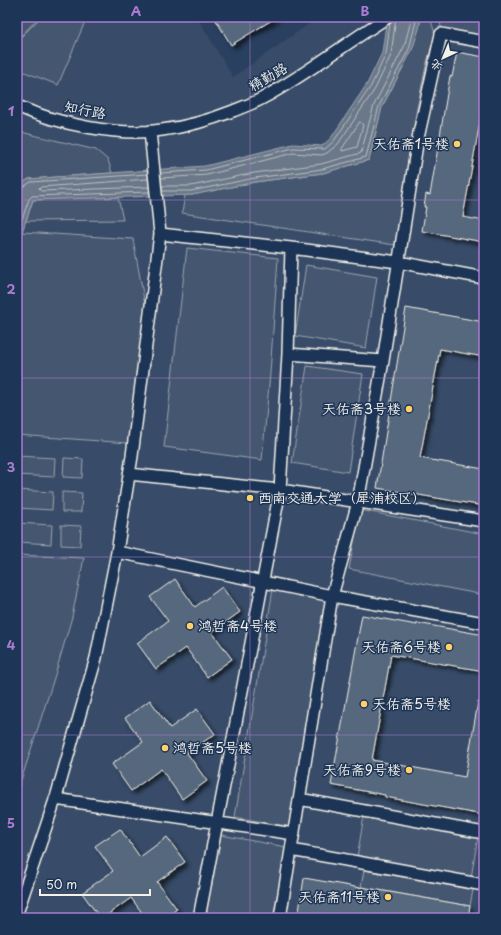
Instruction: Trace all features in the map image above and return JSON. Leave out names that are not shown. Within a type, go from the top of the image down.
[{"type":"street","name":"精勤路","points":[[150,131],[170,129],[215,118],[258,101],[305,73],[385,19]]},
{"type":"street","points":[[280,918],[332,596],[358,502],[383,361],[418,138],[441,34],[484,42]]},
{"type":"street","name":"知行路","points":[[17,106],[51,119],[91,128],[122,131],[150,131]]},
{"type":"street","points":[[17,913],[55,799],[96,658],[117,552],[129,474],[160,234],[150,131]]},
{"type":"street","points":[[160,234],[291,248],[398,262],[484,278]]},
{"type":"street","points":[[199,918],[280,490],[288,354],[291,248]]},
{"type":"street","points":[[288,354],[383,361]]},
{"type":"street","points":[[129,474],[280,490],[484,521]]},
{"type":"street","points":[[117,552],[332,596],[484,623]]},
{"type":"street","points":[[55,799],[294,834]]},
{"type":"street","points":[[299,800],[484,834]]},
{"type":"street","points":[[291,850],[484,884]]},
{"type":"shaded area","name":"西南交通大学（犀浦校区）","points":[[17,17],[197,17],[233,77],[319,17],[484,17],[484,918],[17,918]]},
{"type":"shaded area","points":[[17,17],[39,17],[17,40]]},
{"type":"shaded area","points":[[41,17],[87,17],[58,85],[17,69],[17,41]]},
{"type":"shaded area","points":[[430,17],[435,34],[426,66],[416,113],[395,245],[182,213],[185,195],[192,195],[255,182],[323,173],[369,160],[382,107],[412,50],[421,19]]},
{"type":"shaded area","points":[[439,17],[484,17],[484,38],[442,32]]},
{"type":"shaded area","points":[[17,130],[96,150],[108,160],[112,173],[29,179],[17,186]]},
{"type":"shaded area","points":[[118,197],[123,220],[26,221],[33,200]]},
{"type":"shaded area","points":[[22,232],[133,239],[145,305],[128,443],[17,435],[17,247]]},
{"type":"shaded area","points":[[187,248],[278,258],[262,460],[164,447]]},
{"type":"shaded area","points":[[306,265],[377,277],[366,348],[295,336]]},
{"type":"shaded area","points":[[307,366],[363,374],[348,472],[292,463]]},
{"type":"shaded area","points":[[17,456],[55,458],[54,477],[17,475]]},
{"type":"shaded area","points":[[64,458],[83,459],[82,478],[63,477]]},
{"type":"shaded area","points":[[17,490],[53,492],[52,510],[17,508]]},
{"type":"shaded area","points":[[62,492],[82,493],[81,512],[62,512]]},
{"type":"shaded area","points":[[360,510],[484,534],[484,595],[349,569]]},
{"type":"shaded area","points":[[17,523],[52,525],[51,544],[17,542]]},
{"type":"shaded area","points":[[61,525],[81,526],[80,546],[61,545]]},
{"type":"shaded area","points":[[17,555],[84,558],[72,617],[17,793]]},
{"type":"shaded area","points":[[273,589],[329,599],[291,827],[235,817]]},
{"type":"shaded area","points":[[364,816],[478,837],[471,878],[357,857]]},
{"type":"shaded area","points":[[221,835],[286,847],[273,918],[205,918]]},
{"type":"shaded area","points":[[364,870],[473,890],[470,906],[361,887]]},
{"type":"water","points":[[387,17],[421,17],[419,29],[412,50],[382,107],[369,160],[323,173],[255,182],[192,195],[33,200],[17,247],[17,186],[29,179],[205,166],[293,144],[322,146],[331,138],[367,84],[382,53]]},
{"type":"building","points":[[214,17],[277,17],[231,45]]},
{"type":"building","name":"天佑斋1号楼","points":[[457,52],[484,57],[484,99],[463,217],[484,221],[484,242],[422,231],[426,207],[424,207],[426,194],[430,195],[450,76],[452,77]]},
{"type":"building","name":"天佑斋3号楼","points":[[406,308],[484,322],[484,357],[440,349],[420,458],[484,469],[484,506],[377,488]]},
{"type":"building","name":"鸿哲斋4号楼","points":[[175,579],[195,607],[222,587],[240,612],[212,632],[232,659],[207,677],[186,648],[156,669],[137,643],[168,621],[150,597]]},
{"type":"building","points":[[362,615],[484,635],[484,671],[391,655],[372,760],[465,777],[478,702],[484,703],[484,815],[385,797],[385,795],[331,785]]},
{"type":"building","name":"鸿哲斋5号楼","points":[[150,700],[170,728],[197,709],[215,734],[187,753],[207,781],[182,799],[161,769],[131,791],[112,764],[143,742],[125,718]]},
{"type":"building","points":[[120,829],[140,857],[167,837],[185,862],[157,882],[177,909],[165,918],[146,918],[131,898],[103,918],[100,918],[82,893],[113,871],[95,846]]},
{"type":"building","points":[[304,878],[470,906],[468,918],[298,918]]},
{"type":"place","name":"天佑斋1号楼","points":[[457,144]]},
{"type":"place","name":"天佑斋3号楼","points":[[409,409]]},
{"type":"place","name":"西南交通大学（犀浦校区）","points":[[250,498]]},
{"type":"place","name":"鸿哲斋4号楼","points":[[190,626]]},
{"type":"place","name":"天佑斋6号楼","points":[[449,647]]},
{"type":"place","name":"天佑斋5号楼","points":[[364,704]]},
{"type":"place","name":"鸿哲斋5号楼","points":[[165,748]]},
{"type":"place","name":"天佑斋9号楼","points":[[409,770]]},
{"type":"place","name":"天佑斋11号楼","points":[[388,897]]}]
